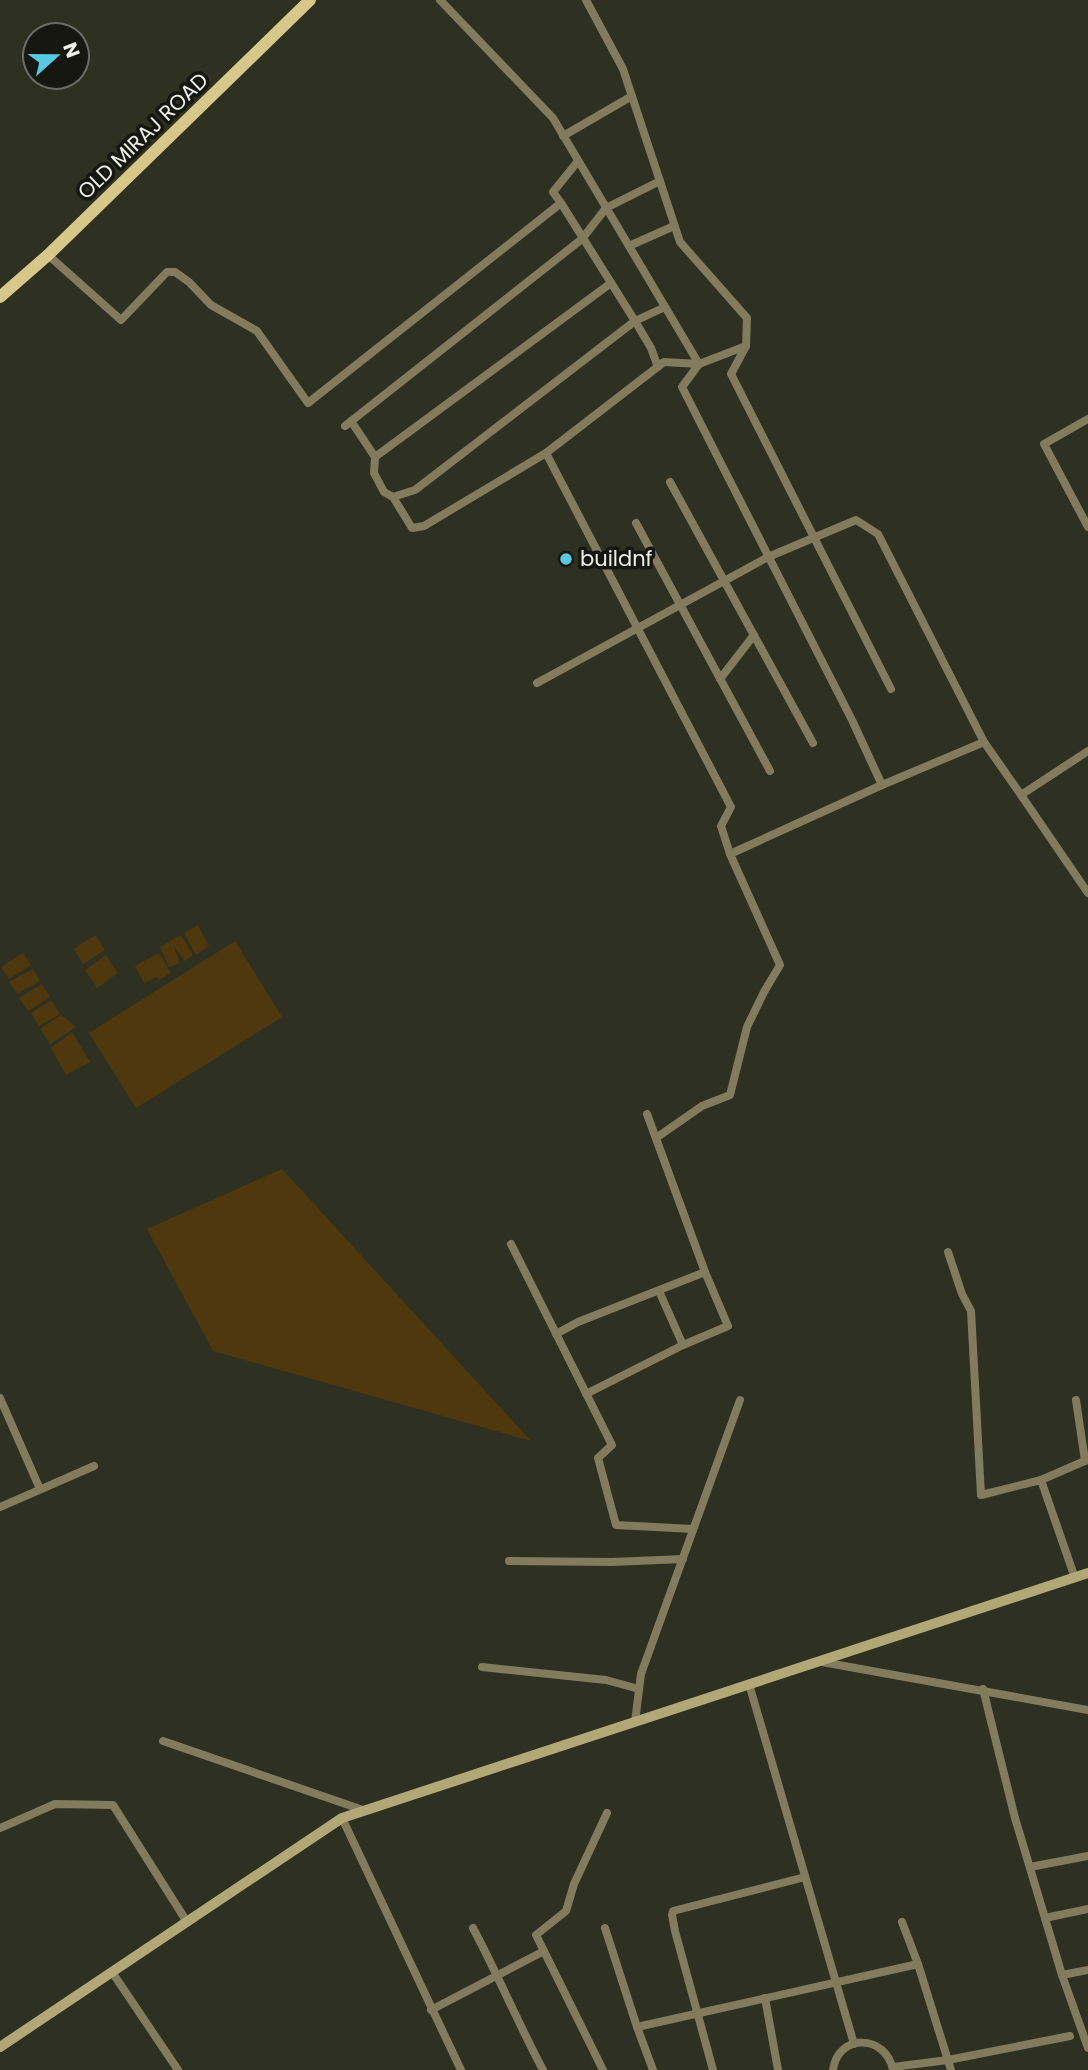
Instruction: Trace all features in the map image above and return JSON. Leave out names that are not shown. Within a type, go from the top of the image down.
[{"type":"main road","name":"OLD MIRAJ ROAD","points":[[0,297],[48,255],[310,0]]},
{"type":"main road","points":[[0,2047],[342,1818],[1088,1573]]},
{"type":"street","points":[[440,0],[553,118],[699,365]]},
{"type":"street","points":[[586,0],[624,69],[680,242],[747,318],[746,346],[731,374],[891,689]]},
{"type":"street","points":[[563,136],[632,96]]},
{"type":"street","points":[[578,160],[553,192],[635,321],[658,366]]},
{"type":"street","points":[[660,181],[606,208],[582,239],[348,424],[375,457],[374,473],[384,492],[393,497],[412,528],[424,526],[546,453],[664,362],[699,365],[746,346]]},
{"type":"street","points":[[48,255],[121,320],[167,272],[175,272],[211,305],[257,331],[308,402],[561,203]]},
{"type":"street","points":[[629,246],[674,226]]},
{"type":"street","points":[[375,457],[611,283]]},
{"type":"street","points":[[393,497],[415,489],[635,321],[665,307]]},
{"type":"street","points":[[699,365],[682,387],[882,785]]},
{"type":"street","points":[[1088,419],[1044,444],[1088,527]]},
{"type":"street","points":[[546,453],[731,807],[721,826],[730,854],[780,965],[747,1027],[730,1095],[702,1106],[656,1138]]},
{"type":"street","points":[[670,482],[813,743]]},
{"type":"street","points":[[537,683],[768,557],[856,520],[878,534],[984,742],[1088,893]]},
{"type":"street","points":[[636,523],[771,771]]},
{"type":"street","points":[[720,679],[754,635]]},
{"type":"street","points":[[730,854],[984,742]]},
{"type":"street","points":[[1021,795],[1088,751]]},
{"type":"street","points":[[586,1394],[682,1345],[729,1326],[705,1272],[647,1114]]},
{"type":"street","points":[[511,1244],[612,1445],[598,1458],[616,1525],[693,1529]]},
{"type":"street","points":[[947,1251],[971,1311],[982,1495],[1041,1480],[1086,1460],[1076,1400]]},
{"type":"street","points":[[556,1334],[578,1322],[705,1272]]},
{"type":"street","points":[[659,1292],[682,1345]]},
{"type":"street","points":[[0,1398],[40,1489]]},
{"type":"street","points":[[635,1722],[641,1674],[740,1400]]},
{"type":"street","points":[[0,1507],[94,1466]]},
{"type":"street","points":[[1041,1480],[1075,1578]]},
{"type":"street","points":[[509,1561],[612,1562],[682,1559]]},
{"type":"street","points":[[820,1661],[1088,1710]]},
{"type":"street","points":[[482,1667],[606,1680],[639,1689]]},
{"type":"street","points":[[750,1684],[854,2044]]},
{"type":"street","points":[[983,1689],[1030,1867],[1062,1975],[1088,2048]]},
{"type":"street","points":[[163,1741],[363,1810]]},
{"type":"street","points":[[0,1828],[55,1804],[113,1805],[187,1922]]},
{"type":"street","points":[[603,2070],[536,1935],[566,1911],[574,1884],[607,1813]]},
{"type":"street","points":[[342,1818],[461,2070]]},
{"type":"street","points":[[1030,1867],[1088,1856]]},
{"type":"street","points":[[713,2070],[675,1931],[673,1911],[805,1877]]},
{"type":"street","points":[[1045,1918],[1088,1909]]},
{"type":"street","points":[[902,1922],[951,2070]]},
{"type":"street","points":[[473,1928],[499,1976],[523,2034],[542,2070]]},
{"type":"street","points":[[606,1928],[653,2070]]},
{"type":"street","points":[[431,2010],[544,1951]]},
{"type":"street","points":[[637,2027],[918,1964]]},
{"type":"street","points":[[1062,1975],[1088,1970]]},
{"type":"street","points":[[112,1972],[178,2070]]},
{"type":"street","points":[[765,1998],[778,2070]]},
{"type":"street","points":[[833,2070],[838,2056],[845,2048],[864,2042],[883,2050],[893,2069],[1070,2036]]},
{"type":"shaded area","points":[[198,925],[209,946],[196,955],[184,933]]},
{"type":"shaded area","points":[[95,935],[105,950],[83,964],[74,949]]},
{"type":"shaded area","points":[[181,935],[193,955],[185,961],[173,945],[180,963],[169,967],[160,947]]},
{"type":"shaded area","points":[[235,941],[282,1017],[136,1108],[89,1033]]},
{"type":"shaded area","points":[[23,953],[31,965],[9,979],[1,967]]},
{"type":"shaded area","points":[[159,953],[171,973],[159,980],[157,977],[144,983],[135,966]]},
{"type":"shaded area","points":[[106,955],[118,973],[97,988],[85,970]]},
{"type":"shaded area","points":[[33,969],[40,981],[17,994],[9,982]]},
{"type":"shaded area","points":[[42,984],[50,997],[28,1011],[19,998]]},
{"type":"shaded area","points":[[51,1000],[60,1014],[39,1026],[31,1013]]},
{"type":"shaded area","points":[[61,1015],[76,1027],[50,1044],[40,1029]]},
{"type":"shaded area","points":[[72,1032],[90,1062],[66,1075],[51,1048]]},
{"type":"shaded area","points":[[282,1169],[531,1441],[213,1351],[147,1229]]},
{"type":"place","name":"buildnf","points":[[566,559]]}]
